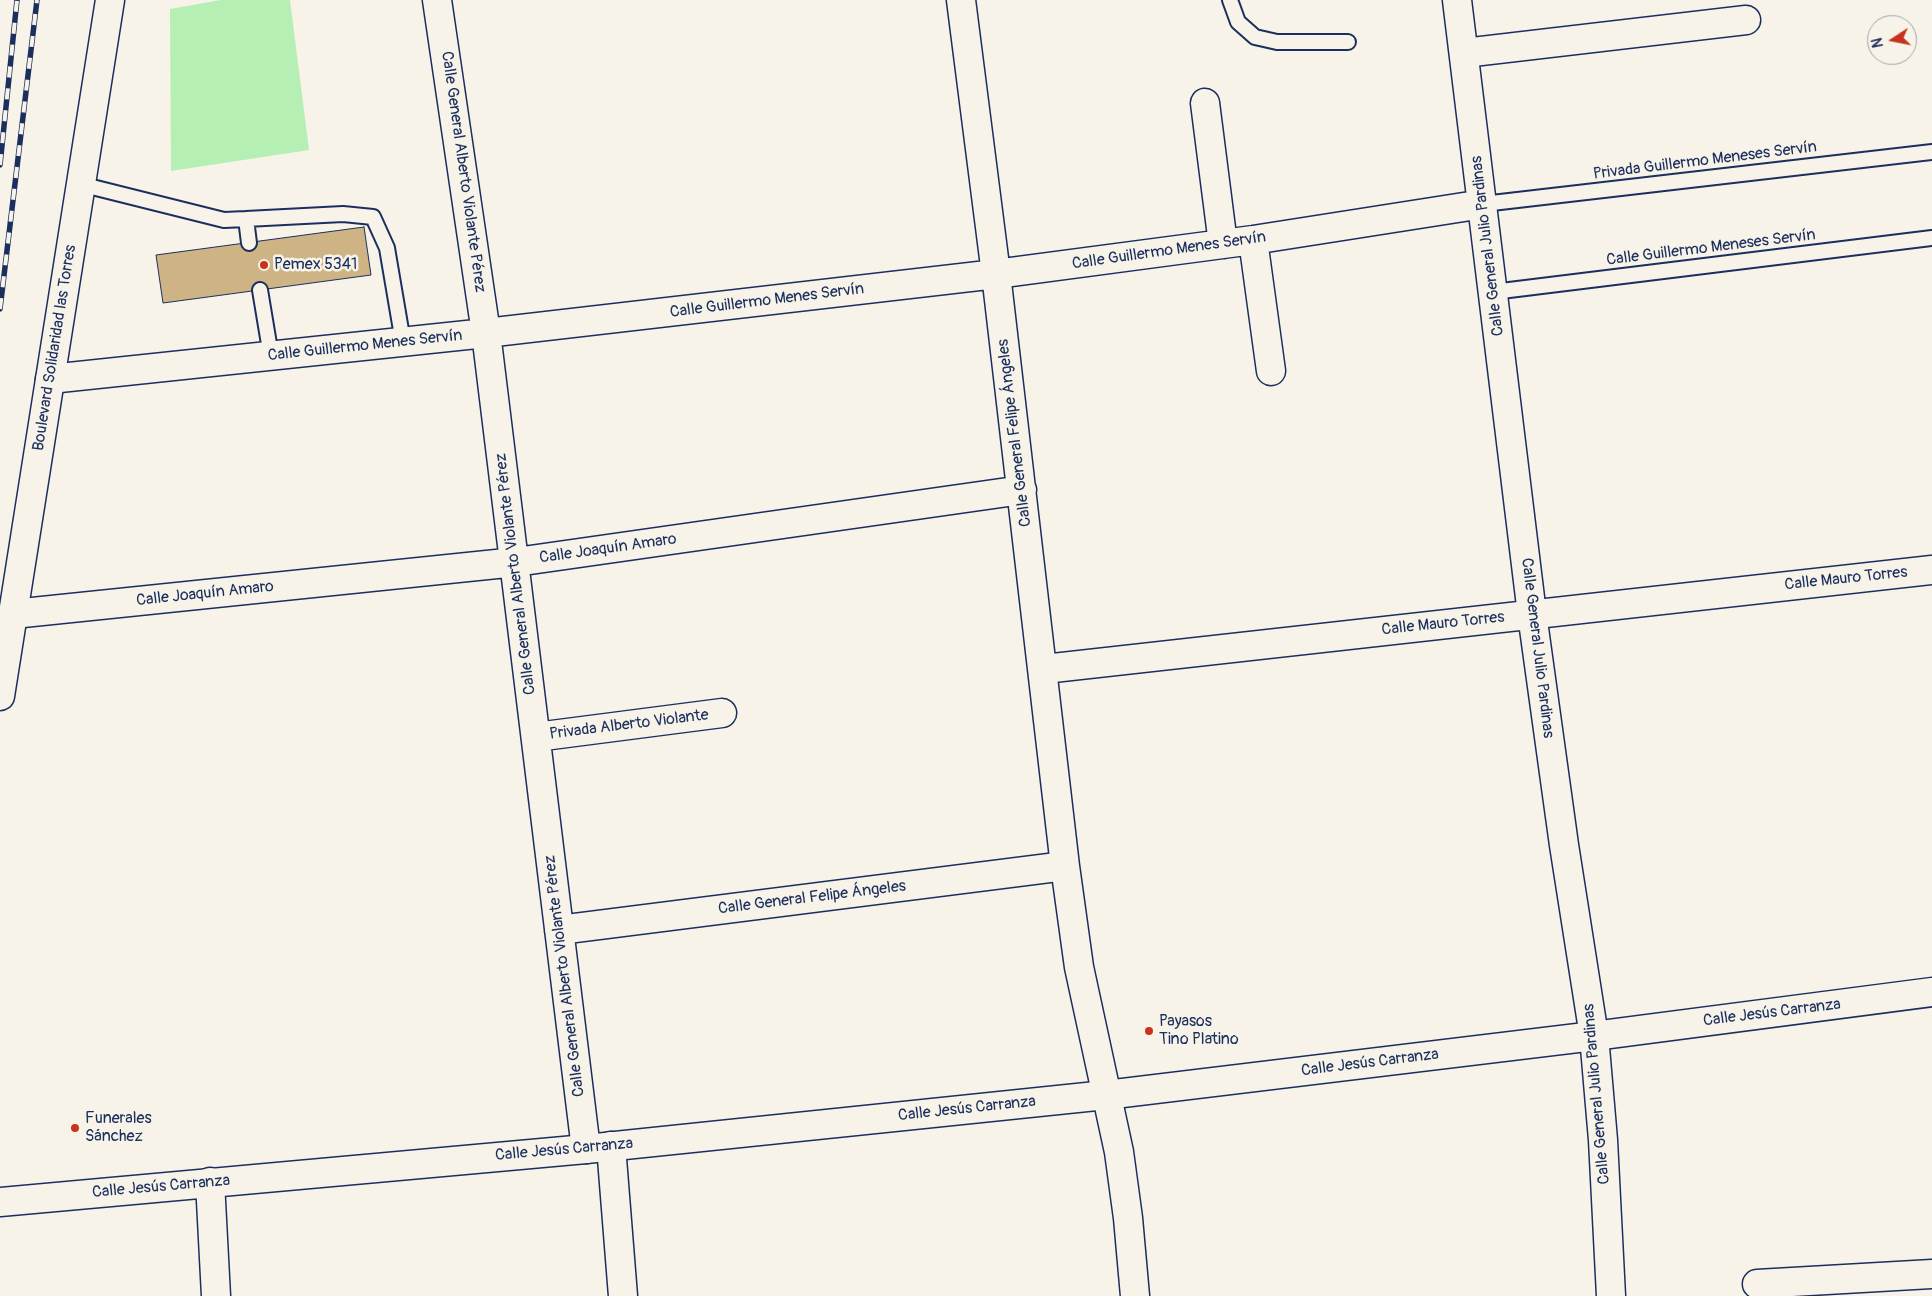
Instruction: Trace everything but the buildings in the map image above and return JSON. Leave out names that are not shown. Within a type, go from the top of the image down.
[{"type":"street","name":"Boulevard Solidaridad las Torres","points":[[0,696],[110,0]]},
{"type":"street","name":"Calle General Alberto Violante Pérez","points":[[437,0],[486,333],[516,562],[559,930],[599,1148],[623,1296]]},
{"type":"street","name":"Calle General Felipe Ángeles","points":[[961,0],[1044,669],[1065,866],[1079,967],[1119,1152],[1128,1218],[1135,1296]]},
{"type":"street","name":"Calle General Julio Pardinas","points":[[1458,0],[1532,614],[1564,845],[1594,1036],[1603,1140],[1611,1296]]},
{"type":"street","points":[[1464,53],[1746,20]]},
{"type":"street","points":[[1205,103],[1223,244]]},
{"type":"street","name":"Calle Guillermo Menes Servín","points":[[50,379],[486,333],[996,274],[1253,240],[1483,204]]},
{"type":"street","points":[[1253,240],[1271,371]]},
{"type":"street","name":"Calle Joaquín Amaro","points":[[13,614],[516,562],[1022,490]]},
{"type":"street","name":"Calle Mauro Torres","points":[[1044,669],[1932,570]]},
{"type":"street","name":"Privada Alberto Violante","points":[[536,737],[722,713]]},
{"type":"street","name":"Calle General Felipe Ángeles","points":[[559,930],[1065,866]]},
{"type":"street","name":"Calle Jesús Carranza","points":[[0,1202],[599,1148],[1106,1095],[1594,1036],[1932,992]]},
{"type":"street","points":[[210,1182],[216,1296]]},
{"type":"street","points":[[1758,1284],[1932,1274]]},
{"type":"lane","points":[[1230,0],[1238,22],[1255,36],[1276,42],[1348,42]]},
{"type":"lane","name":"Privada Guillermo Meneses Servín","points":[[1483,204],[1932,152]]},
{"type":"lane","points":[[80,184],[224,220],[343,214],[373,217],[387,248],[403,342]]},
{"type":"lane","points":[[246,219],[248,242]]},
{"type":"lane","name":"Calle Guillermo Meneses Servín","points":[[1493,292],[1932,238]]},
{"type":"lane","points":[[260,290],[271,356]]},
{"type":"green space","points":[[221,0],[290,0],[309,150],[171,171],[170,9]]},
{"type":"railway","points":[[0,165],[17,0]]},
{"type":"railway","points":[[0,309],[37,0]]},
{"type":"place","name":"Pemex 5341","points":[[264,265]]},
{"type":"place","name":"Payasos Tino Platino","points":[[1149,1031]]},
{"type":"place","name":"Funerales Sánchez","points":[[75,1128]]}]
